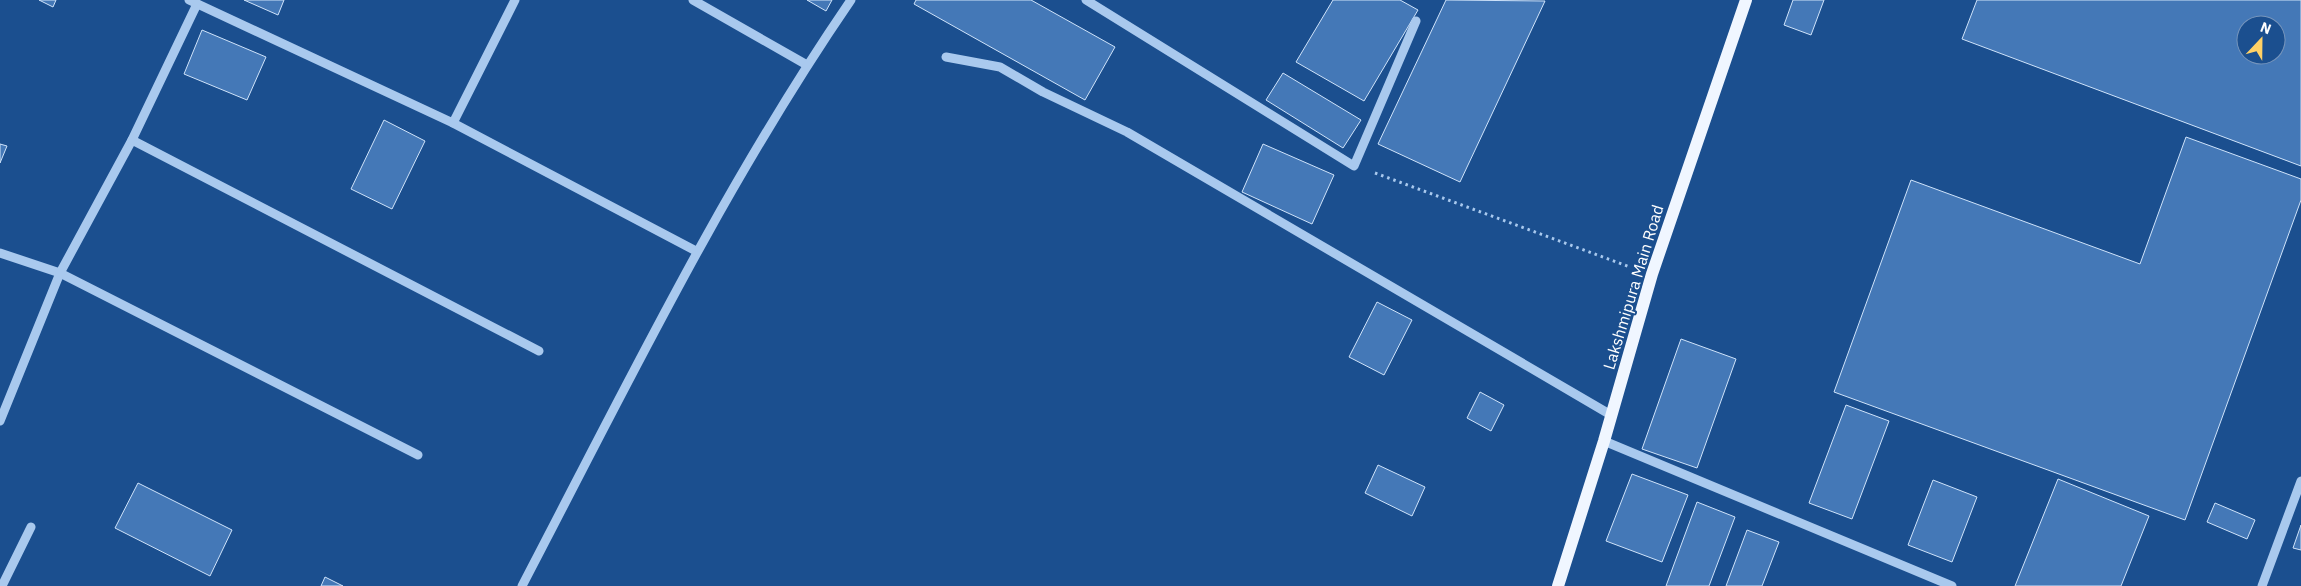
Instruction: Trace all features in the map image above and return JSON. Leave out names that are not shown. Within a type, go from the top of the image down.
[{"type":"main road","name":"Lakshmipura Main Road","points":[[1558,586],[1604,441],[1652,274],[1746,0]]},
{"type":"street","points":[[453,123],[516,0]]},
{"type":"street","points":[[693,0],[807,65]]},
{"type":"street","points":[[522,586],[696,251],[807,65],[851,0]]},
{"type":"street","points":[[1086,0],[1354,166],[1416,21]]},
{"type":"street","points":[[0,421],[60,273],[132,140],[193,2],[453,123],[696,251]]},
{"type":"street","points":[[946,57],[1000,67],[1043,92],[1127,132],[1611,415]]},
{"type":"street","points":[[132,140],[539,351]]},
{"type":"street","points":[[0,253],[60,273],[418,455]]},
{"type":"street","points":[[1604,441],[1952,586]]},
{"type":"street","points":[[2262,586],[2301,481]]},
{"type":"street","points":[[2,586],[32,527]]},
{"type":"path","points":[[1354,166],[1652,274]]},
{"type":"building","points":[[39,0],[56,0],[53,7]]},
{"type":"building","points":[[244,0],[284,0],[278,15]]},
{"type":"building","points":[[807,0],[832,0],[826,11]]},
{"type":"building","points":[[916,0],[1031,0],[1115,47],[1085,100],[914,4]]},
{"type":"building","points":[[1333,0],[1400,0],[1418,10],[1364,101],[1296,62]]},
{"type":"building","points":[[1446,0],[1545,1],[1460,182],[1378,144]]},
{"type":"building","points":[[1793,0],[1824,0],[1811,35],[1784,25]]},
{"type":"building","points":[[1977,0],[2301,0],[2301,166],[1962,39]]},
{"type":"building","points":[[202,30],[266,57],[247,100],[184,74]]},
{"type":"building","points":[[1283,73],[1361,120],[1343,148],[1266,100]]},
{"type":"building","points":[[384,120],[425,141],[392,209],[351,189]]},
{"type":"building","points":[[2186,137],[2301,179],[2301,200],[2185,520],[1834,392],[1911,180],[2140,264]]},
{"type":"building","points":[[0,144],[7,146],[0,163]]},
{"type":"building","points":[[1263,144],[1334,175],[1312,224],[1242,192]]},
{"type":"building","points":[[1377,302],[1412,320],[1384,375],[1349,357]]},
{"type":"building","points":[[1681,339],[1736,359],[1697,468],[1642,449]]},
{"type":"building","points":[[1480,392],[1504,405],[1491,431],[1467,418]]},
{"type":"building","points":[[1846,405],[1889,421],[1852,519],[1809,503]]},
{"type":"building","points":[[1378,465],[1425,487],[1412,516],[1365,493]]},
{"type":"building","points":[[1632,474],[1688,495],[1662,562],[1606,541]]},
{"type":"building","points":[[2058,479],[2149,516],[2121,586],[2015,586]]},
{"type":"building","points":[[1933,480],[1977,497],[1952,562],[1908,545]]},
{"type":"building","points":[[138,483],[232,530],[210,576],[115,528]]},
{"type":"building","points":[[1697,502],[1735,517],[1709,586],[1666,586]]},
{"type":"building","points":[[2215,503],[2255,520],[2247,539],[2207,522]]},
{"type":"building","points":[[2301,525],[2301,550],[2293,548]]},
{"type":"building","points":[[1747,530],[1779,542],[1762,586],[1726,586]]},
{"type":"building","points":[[325,577],[343,586],[321,586]]}]
